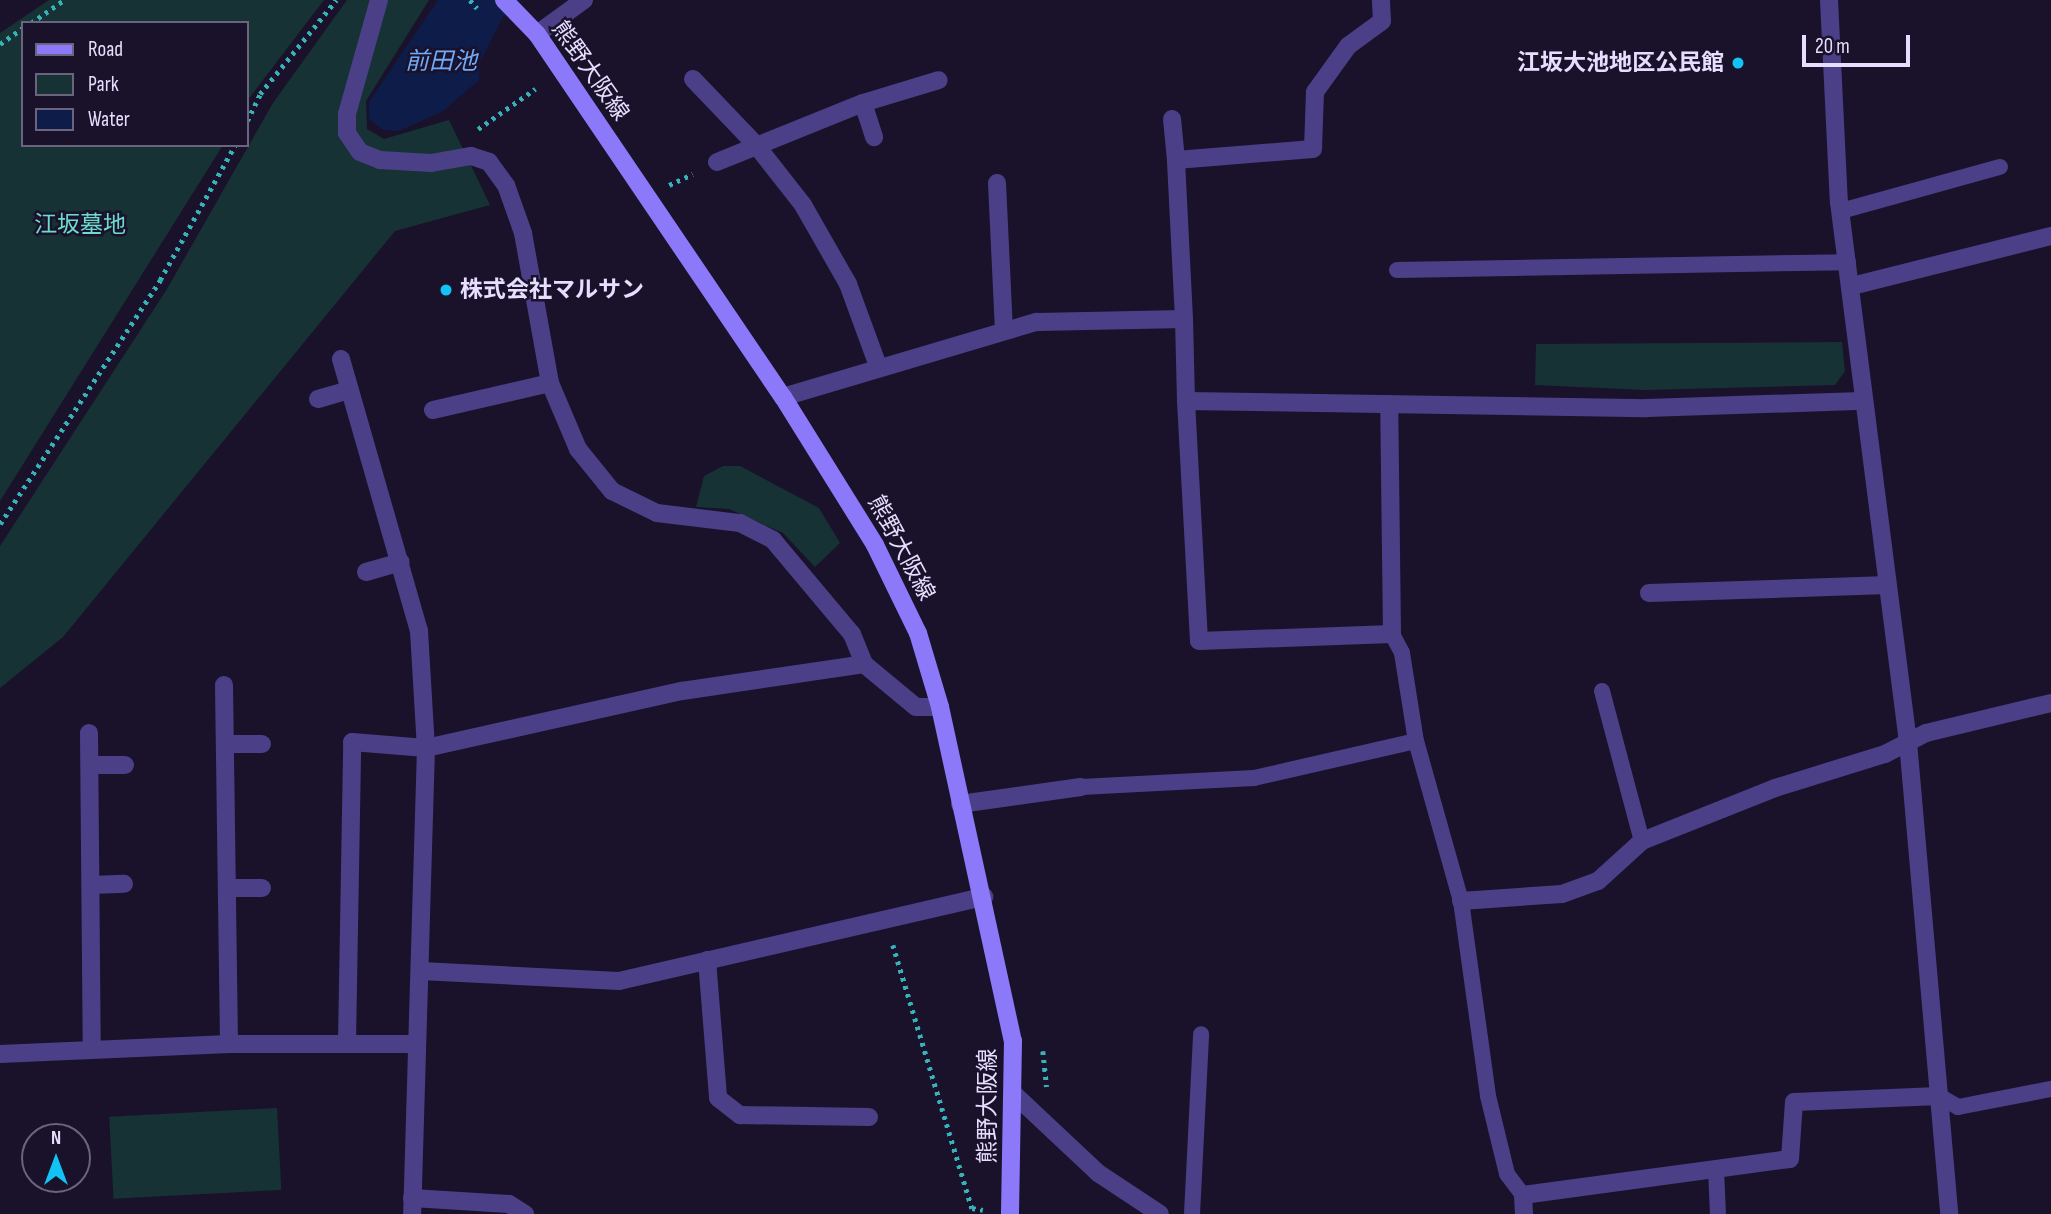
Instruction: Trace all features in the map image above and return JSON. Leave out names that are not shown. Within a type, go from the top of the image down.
[{"type":"main road","name":"熊野大阪線","points":[[504,0],[531,28],[783,397],[875,545],[918,633],[940,707],[960,804],[984,897],[1013,1041],[1015,1095],[1010,1214]]},
{"type":"street","points":[[380,0],[347,114],[346,133],[359,152],[380,160],[431,163],[471,156],[489,162],[506,185],[523,233],[550,383],[578,449],[612,491],[657,513],[740,523],[773,540],[852,634],[864,664],[916,707],[940,707]]},
{"type":"street","points":[[531,28],[584,0]]},
{"type":"street","points":[[1176,160],[1313,149],[1315,92],[1348,46],[1382,21],[1381,0]]},
{"type":"street","points":[[1829,0],[1841,211],[1852,286],[1862,401],[1908,742],[1949,1214]]},
{"type":"street","points":[[693,79],[756,145],[803,205],[848,284],[878,366]]},
{"type":"street","points":[[717,162],[863,103],[939,80]]},
{"type":"street","points":[[863,103],[874,137]]},
{"type":"street","points":[[1172,119],[1199,641],[1392,634],[1389,404]]},
{"type":"street","points":[[997,183],[1004,331]]},
{"type":"street","points":[[1852,286],[2051,236]]},
{"type":"street","points":[[783,397],[878,366],[1037,322],[1184,319]]},
{"type":"street","points":[[341,359],[419,631],[426,748],[412,1206],[509,1204],[525,1214]]},
{"type":"street","points":[[433,410],[550,383]]},
{"type":"street","points":[[318,399],[350,390]]},
{"type":"street","points":[[1186,401],[1647,408],[1862,401]]},
{"type":"street","points":[[366,572],[401,562]]},
{"type":"street","points":[[1649,593],[1888,585]]},
{"type":"street","points":[[347,1042],[352,742],[426,748],[682,691],[864,664]]},
{"type":"street","points":[[225,685],[229,1044]]},
{"type":"street","points":[[1461,901],[1562,894],[1598,881],[1642,841],[1775,788],[1885,754],[1926,733],[2051,703]]},
{"type":"street","points":[[89,733],[92,1049]]},
{"type":"street","points":[[225,744],[262,744]]},
{"type":"street","points":[[90,765],[125,765]]},
{"type":"street","points":[[960,804],[1081,787]]},
{"type":"street","points":[[91,885],[124,884]]},
{"type":"street","points":[[227,888],[262,888]]},
{"type":"street","points":[[421,971],[619,981],[984,897]]},
{"type":"street","points":[[707,960],[718,1098],[740,1115],[869,1117]]},
{"type":"street","points":[[0,1054],[229,1044],[416,1044]]},
{"type":"street","points":[[1015,1095],[1098,1173],[1160,1214]]},
{"type":"street","points":[[1524,1214],[1523,1195],[1790,1159],[1794,1102],[1939,1096]]},
{"type":"lane","points":[[1841,211],[2000,167]]},
{"type":"lane","points":[[1396,270],[1848,262]]},
{"type":"lane","points":[[1392,634],[1402,653],[1416,741],[1461,901],[1488,1096],[1507,1174],[1523,1195]]},
{"type":"lane","points":[[1602,691],[1642,841]]},
{"type":"lane","points":[[1081,787],[1255,778],[1416,741]]},
{"type":"lane","points":[[1192,1214],[1201,1034]]},
{"type":"lane","points":[[1939,1096],[1958,1107],[2051,1089]]},
{"type":"lane","points":[[1716,1169],[1718,1214]]},
{"type":"path","points":[[34,21],[64,0]]},
{"type":"path","points":[[248,119],[260,94],[336,0]]},
{"type":"path","points":[[0,44],[21,29]]},
{"type":"path","points":[[471,156],[476,130],[535,89]]},
{"type":"path","points":[[0,523],[160,280],[234,147]]},
{"type":"path","points":[[885,918],[972,1208],[986,1210]]},
{"type":"green space","name":"江坂墓地","points":[[49,0],[324,0],[248,100],[248,21],[21,21],[21,147],[222,147],[0,501],[0,33]]},
{"type":"green space","points":[[347,0],[429,0],[366,101],[367,129],[384,139],[449,120],[490,205],[395,231],[63,637],[0,688],[0,546],[167,289],[273,103]]},
{"type":"green space","points":[[1842,342],[1845,371],[1835,385],[1645,390],[1535,385],[1536,344]]},
{"type":"green space","points":[[723,466],[740,466],[819,508],[840,543],[815,567],[783,533],[729,509],[696,507],[704,476]]},
{"type":"green space","points":[[277,1108],[281,1190],[114,1199],[109,1117]]},
{"type":"water","name":"前田池","points":[[438,0],[521,0],[503,17],[480,62],[479,80],[443,111],[399,131],[383,130],[369,119],[369,102]]},
{"type":"place","name":"江坂大池地区公民館","points":[[1738,63]]},
{"type":"place","name":"株式会社マルサン","points":[[446,290]]}]
